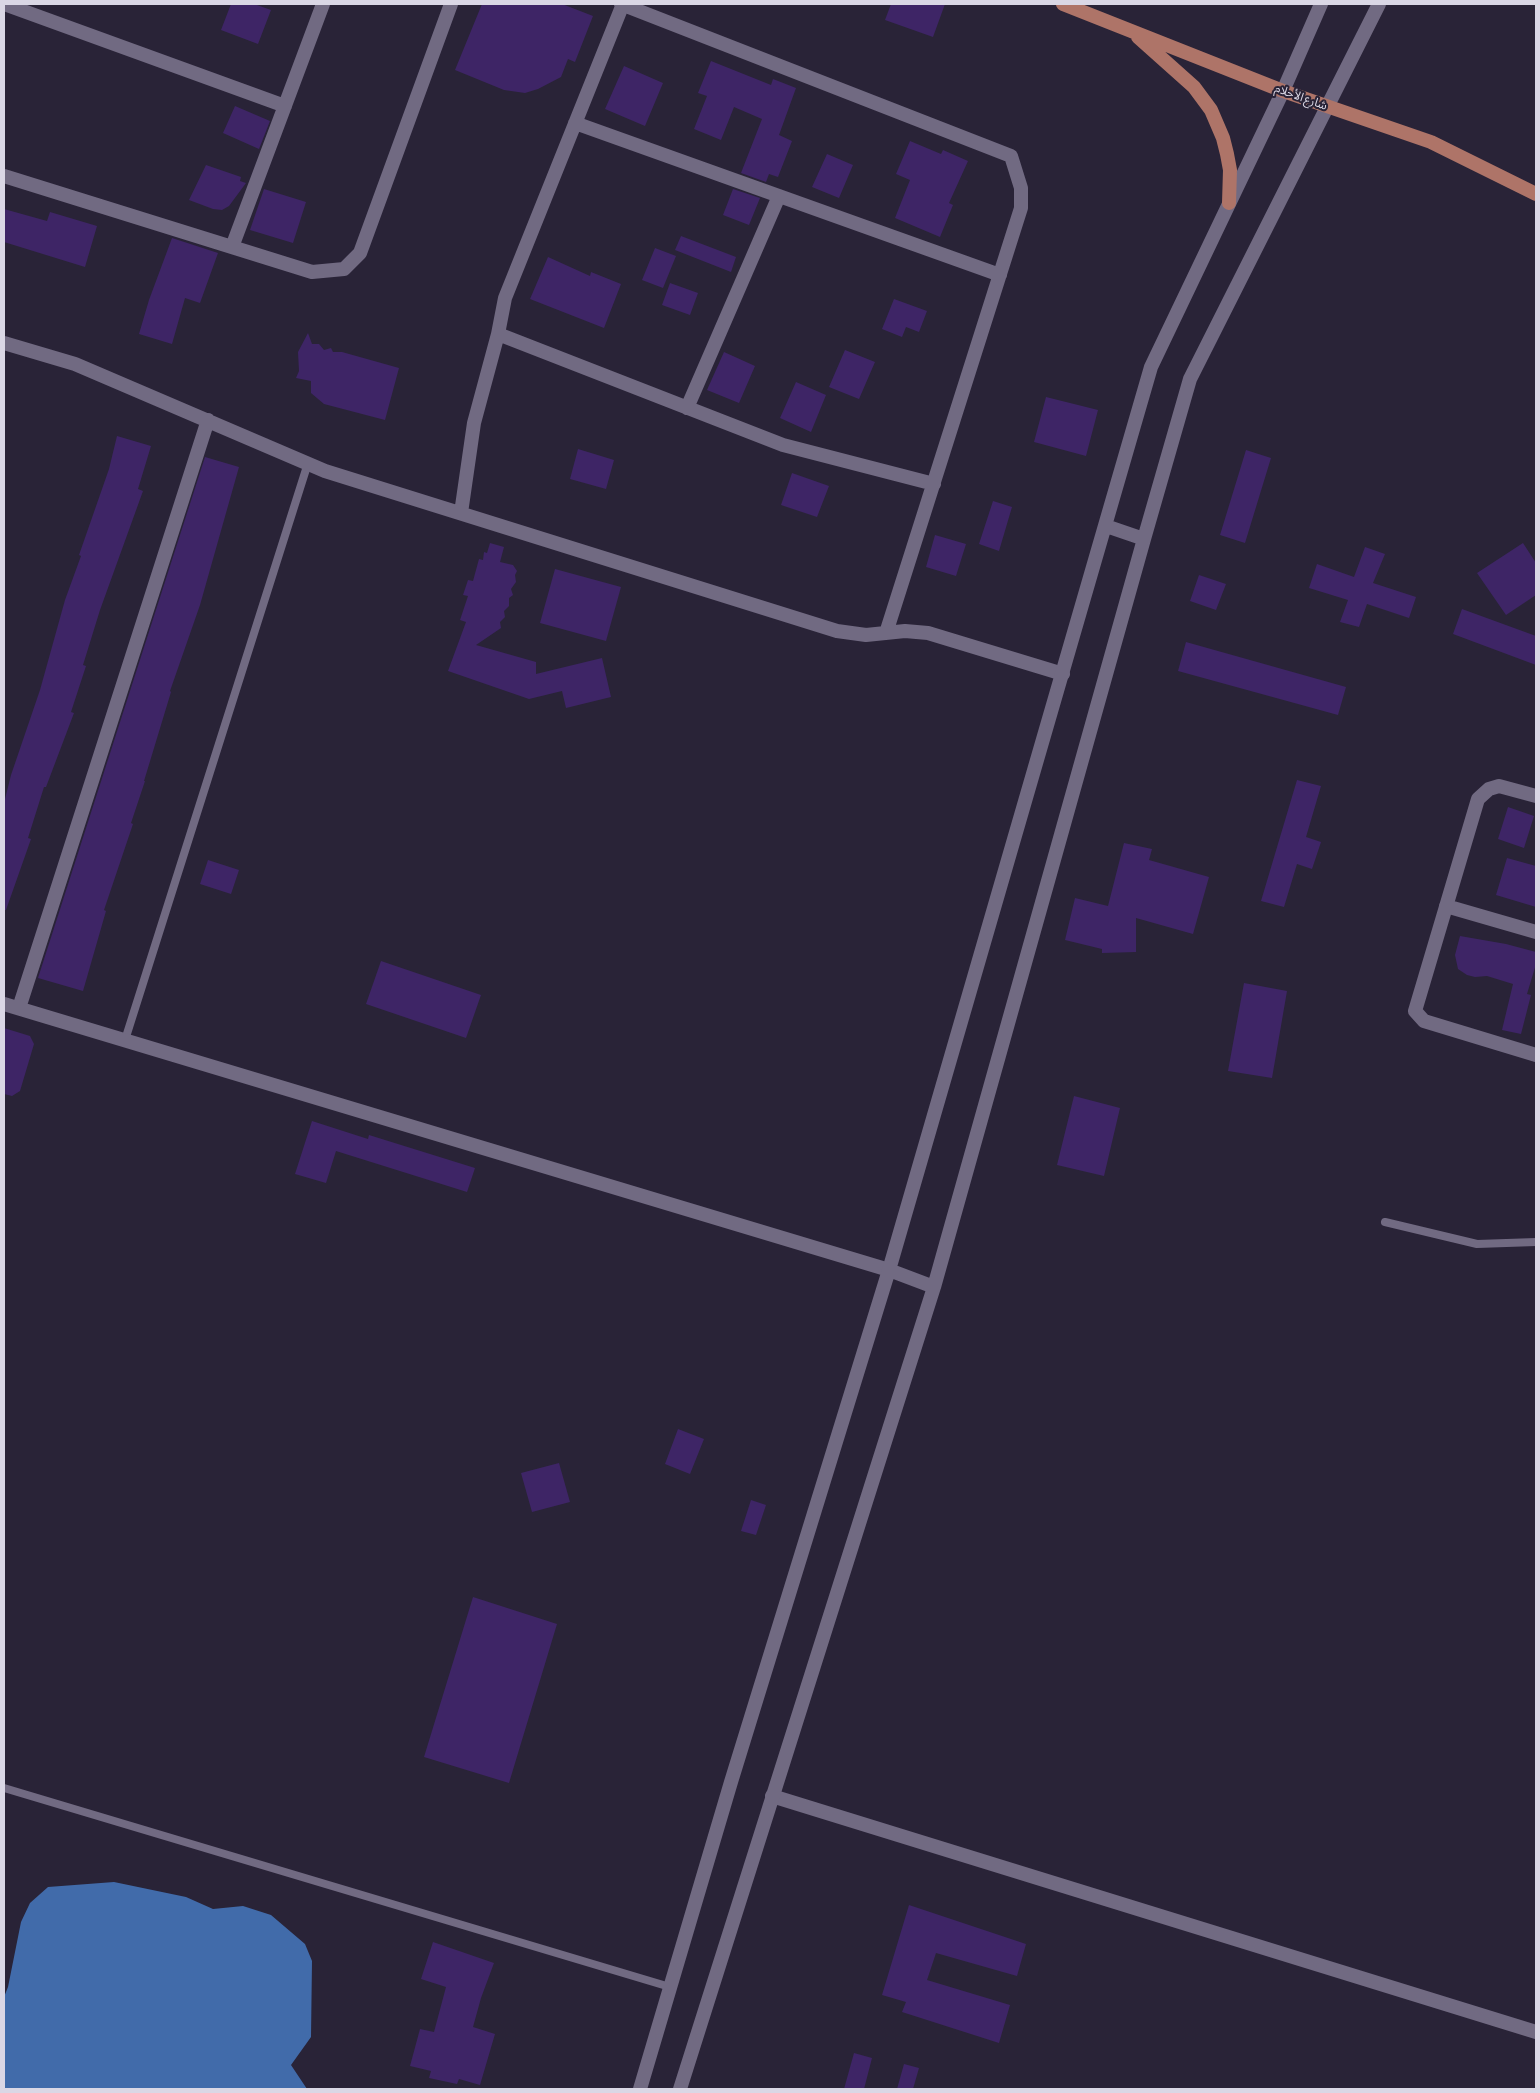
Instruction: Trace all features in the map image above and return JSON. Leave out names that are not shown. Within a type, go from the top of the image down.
[{"type":"main road","name":"شارع الأحلام","points":[[1064,4],[1283,91],[1431,142],[1536,194]]},
{"type":"main road","points":[[1130,30],[1194,87],[1211,110],[1223,138],[1227,154],[1230,170],[1229,204]]},
{"type":"street","points":[[4,4],[285,106]]},
{"type":"street","points":[[4,176],[312,272],[344,269],[360,254],[451,4]]},
{"type":"street","points":[[461,513],[474,423],[498,334],[505,298],[622,4],[1012,156],[1021,188],[1021,208],[886,633]]},
{"type":"street","points":[[640,2089],[734,1773],[889,1270],[1151,368],[1283,91],[1321,4]]},
{"type":"street","points":[[680,2089],[934,1287],[1190,379],[1379,4]]},
{"type":"street","points":[[232,247],[285,106],[320,5]]},
{"type":"street","points":[[575,123],[1000,275]]},
{"type":"street","points":[[687,408],[779,196]]},
{"type":"street","points":[[498,334],[783,445],[934,484]]},
{"type":"street","points":[[4,344],[75,364],[325,470],[837,631],[866,635],[905,631],[928,633],[1063,674]]},
{"type":"street","points":[[19,1008],[208,420]]},
{"type":"street","points":[[1106,526],[1144,538]]},
{"type":"street","points":[[1536,796],[1499,786],[1489,789],[1478,799],[1415,1011],[1424,1021],[1536,1055]]},
{"type":"street","points":[[1446,906],[1536,932]]},
{"type":"street","points":[[4,1004],[889,1270],[934,1287]]},
{"type":"street","points":[[772,1796],[1536,2032]]},
{"type":"lane","points":[[125,1040],[308,463]]},
{"type":"lane","points":[[1385,1222],[1477,1244],[1536,1242]]},
{"type":"lane","points":[[4,1788],[670,1987]]},
{"type":"water","points":[[114,1882],[186,1897],[213,1909],[243,1906],[271,1915],[305,1944],[312,1961],[311,2037],[291,2065],[307,2089],[4,2089],[4,1997],[8,1987],[21,1922],[30,1903],[48,1887]]},
{"type":"building","points":[[231,4],[254,4],[271,10],[258,44],[221,30]]},
{"type":"building","points":[[482,4],[562,4],[593,16],[575,62],[568,59],[561,77],[538,89],[525,93],[504,90],[455,70]]},
{"type":"building","points":[[891,4],[945,4],[933,37],[885,20]]},
{"type":"building","points":[[711,61],[771,85],[773,79],[796,88],[779,135],[792,141],[778,177],[769,174],[766,182],[741,173],[762,119],[734,107],[721,140],[694,129],[707,96],[698,93]]},
{"type":"building","points":[[624,66],[663,83],[645,126],[605,109]]},
{"type":"building","points":[[235,106],[270,121],[259,149],[223,133]]},
{"type":"building","points":[[910,141],[941,154],[943,150],[968,161],[949,203],[953,205],[940,237],[895,218],[910,180],[896,174]]},
{"type":"building","points":[[827,154],[853,165],[839,198],[812,187]]},
{"type":"building","points":[[206,165],[241,177],[240,181],[246,183],[229,206],[222,210],[213,209],[189,200]]},
{"type":"building","points":[[264,189],[306,202],[293,243],[250,230]]},
{"type":"building","points":[[733,189],[760,198],[749,225],[723,215]]},
{"type":"building","points":[[4,209],[47,221],[50,212],[97,226],[85,267],[4,242]]},
{"type":"building","points":[[681,236],[736,257],[731,272],[675,250]]},
{"type":"building","points":[[172,238],[218,253],[200,303],[185,298],[172,344],[139,334],[149,300]]},
{"type":"building","points":[[655,248],[676,256],[663,288],[642,280]]},
{"type":"building","points":[[548,257],[590,276],[591,272],[621,284],[604,328],[530,299]]},
{"type":"building","points":[[670,283],[698,293],[690,315],[662,305]]},
{"type":"building","points":[[894,299],[927,311],[919,332],[906,327],[902,337],[882,329]]},
{"type":"building","points":[[308,333],[312,344],[319,344],[324,350],[331,348],[333,352],[342,352],[399,368],[385,420],[324,404],[311,393],[311,381],[296,378],[299,371],[298,352]]},
{"type":"building","points":[[845,350],[875,362],[859,399],[829,387]]},
{"type":"building","points":[[724,352],[755,366],[739,403],[707,390]]},
{"type":"building","points":[[796,382],[826,395],[811,432],[780,418]]},
{"type":"building","points":[[1046,397],[1098,410],[1086,456],[1034,442]]},
{"type":"building","points":[[117,436],[151,446],[138,489],[143,491],[100,610],[83,665],[86,666],[71,712],[74,713],[46,787],[44,787],[28,838],[31,839],[6,910],[4,910],[4,803],[11,775],[40,690],[65,600],[81,556],[79,555],[109,469]]},
{"type":"building","points":[[578,449],[614,460],[606,489],[570,479]]},
{"type":"building","points":[[1246,450],[1271,458],[1245,543],[1220,535]]},
{"type":"building","points":[[205,457],[239,467],[200,605],[170,691],[145,781],[131,823],[133,824],[104,910],[106,911],[83,991],[38,978]]},
{"type":"building","points":[[792,473],[829,486],[817,517],[781,505]]},
{"type":"building","points":[[993,501],[1012,507],[999,551],[979,544]]},
{"type":"building","points":[[935,535],[966,544],[956,576],[926,567]]},
{"type":"building","points":[[490,543],[504,547],[500,562],[513,565],[517,571],[515,575],[516,582],[511,589],[513,595],[509,598],[509,606],[504,611],[505,617],[500,622],[501,628],[476,645],[536,662],[536,674],[602,658],[611,697],[566,708],[562,691],[529,699],[448,671],[466,622],[460,620],[468,596],[463,595],[468,580],[473,581],[479,559],[483,560],[484,552],[487,553]]},
{"type":"building","points":[[1523,543],[1536,563],[1536,595],[1506,615],[1477,573]]},
{"type":"building","points":[[1365,547],[1385,554],[1373,583],[1416,597],[1409,618],[1367,604],[1359,627],[1340,622],[1348,600],[1309,588],[1317,564],[1354,577]]},
{"type":"building","points":[[555,569],[621,587],[606,641],[540,623]]},
{"type":"building","points":[[1199,575],[1226,584],[1216,610],[1190,601]]},
{"type":"building","points":[[1462,609],[1536,636],[1536,665],[1453,634]]},
{"type":"building","points":[[1186,642],[1346,687],[1338,715],[1178,671]]},
{"type":"building","points":[[1297,780],[1321,786],[1306,837],[1321,842],[1312,869],[1297,864],[1284,907],[1261,901]]},
{"type":"building","points":[[1508,807],[1534,816],[1524,848],[1498,839]]},
{"type":"building","points":[[1124,843],[1152,849],[1149,860],[1209,877],[1193,934],[1136,918],[1136,952],[1102,953],[1102,949],[1065,940],[1075,898],[1108,906]]},
{"type":"building","points":[[1507,858],[1536,866],[1536,907],[1496,895]]},
{"type":"building","points":[[208,860],[239,870],[231,894],[200,884]]},
{"type":"building","points":[[1460,936],[1506,944],[1536,952],[1536,964],[1527,994],[1531,995],[1521,1034],[1502,1030],[1513,984],[1487,976],[1475,977],[1467,975],[1458,969],[1455,955]]},
{"type":"building","points":[[381,961],[481,995],[466,1038],[366,1004]]},
{"type":"building","points":[[1244,983],[1287,991],[1272,1078],[1228,1071]]},
{"type":"building","points":[[4,1028],[30,1036],[34,1044],[20,1091],[12,1096],[4,1094]]},
{"type":"building","points":[[1074,1096],[1120,1108],[1104,1176],[1057,1165]]},
{"type":"building","points":[[312,1121],[368,1139],[369,1135],[475,1168],[467,1192],[336,1151],[326,1183],[295,1174]]},
{"type":"building","points":[[678,1429],[704,1439],[690,1474],[665,1464]]},
{"type":"building","points":[[559,1463],[570,1502],[532,1512],[521,1473]]},
{"type":"building","points":[[751,1500],[766,1505],[756,1535],[741,1531]]},
{"type":"building","points":[[473,1597],[557,1624],[509,1783],[424,1757]]},
{"type":"building","points":[[909,1905],[1026,1944],[1017,1976],[936,1953],[927,1980],[1010,2005],[999,2043],[902,2012],[906,2002],[882,1995]]},
{"type":"building","points":[[433,1942],[494,1963],[473,2027],[495,2034],[480,2085],[459,2079],[457,2084],[429,2078],[431,2071],[410,2066],[420,2029],[434,2032],[446,1987],[421,1979]]},
{"type":"building","points":[[854,2053],[872,2058],[864,2089],[844,2089]]},
{"type":"building","points":[[904,2064],[919,2068],[913,2089],[897,2089]]}]
